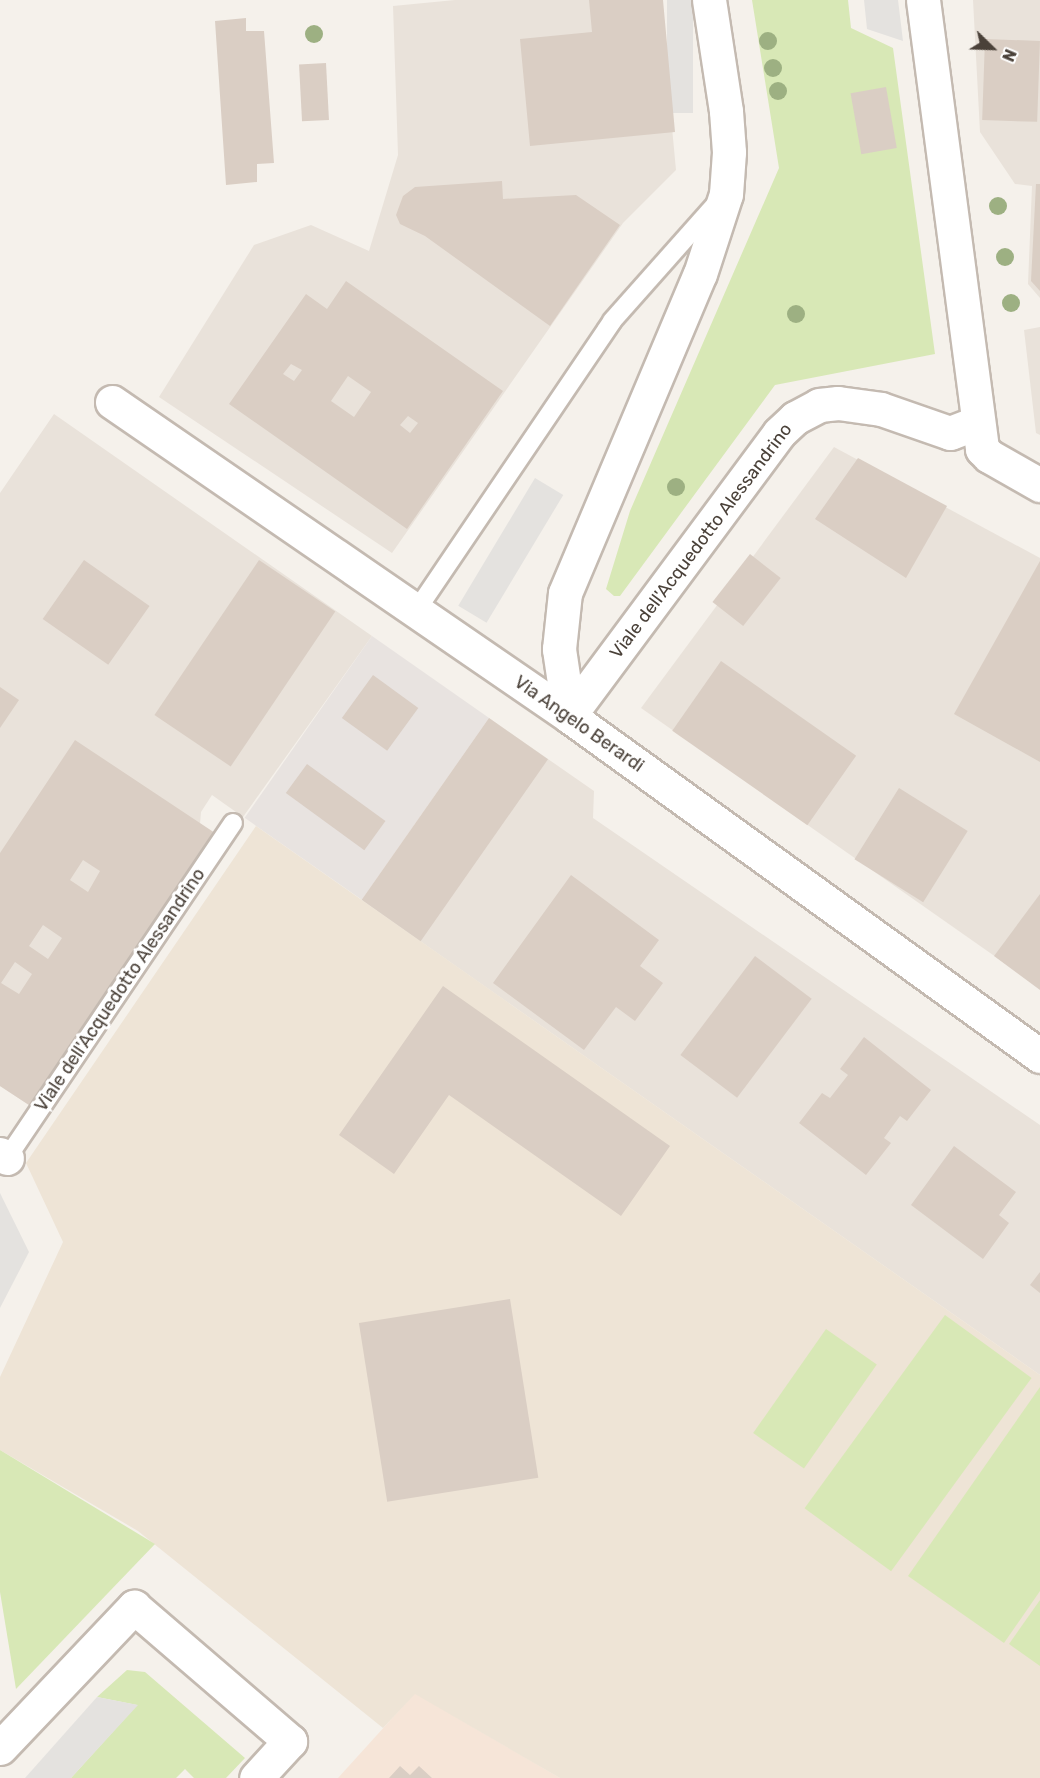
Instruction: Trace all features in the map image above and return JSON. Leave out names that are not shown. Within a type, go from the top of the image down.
[{"type":"street","points":[[569,716],[559,648],[565,593],[700,274],[726,194],[729,152],[726,111],[709,0]]},
{"type":"street","points":[[923,0],[982,449],[989,456],[1040,485]]},
{"type":"street","name":"Via Angelo Berardi","points":[[112,402],[569,716],[1040,1056]]},
{"type":"street","name":"Viale dell'Acquedotto Alessandrino","points":[[569,716],[779,433],[795,418],[811,408],[838,403],[880,409],[950,433],[978,422]]},
{"type":"street","points":[[0,1748],[134,1607],[290,1741],[256,1778]]},
{"type":"lane","points":[[416,611],[612,321],[726,194]]},
{"type":"lane","name":"Viale dell'Acquedotto Alessandrino","points":[[4,1156],[232,823]]},
{"type":"shaded area","points":[[455,0],[660,0],[676,170],[623,223],[392,553],[159,397],[254,245],[311,225],[369,251],[398,155],[393,6]]},
{"type":"shaded area","points":[[667,0],[693,0],[693,113],[667,113]]},
{"type":"shaded area","points":[[864,0],[898,0],[903,41],[867,29]]},
{"type":"shaded area","points":[[973,0],[1040,0],[1040,298],[1028,284],[1032,186],[1015,184],[980,132]]},
{"type":"shaded area","points":[[1040,327],[1040,435],[1036,433],[1024,330]]},
{"type":"shaded area","points":[[54,414],[372,636],[243,817],[212,795],[201,812],[200,824],[32,1107],[0,1086],[0,493]]},
{"type":"shaded area","points":[[834,447],[1040,558],[1040,988],[641,708]]},
{"type":"shaded area","points":[[535,478],[563,495],[487,623],[458,606]]},
{"type":"shaded area","points":[[372,636],[489,718],[362,900],[245,818]]},
{"type":"shaded area","points":[[489,718],[594,791],[593,818],[1040,1125],[1040,1375],[363,901]]},
{"type":"shaded area","points":[[256,826],[1040,1375],[1040,1778],[560,1778],[415,1694],[383,1728],[138,1531],[0,1450],[0,1377],[63,1242],[26,1163]]},
{"type":"shaded area","points":[[0,1193],[29,1252],[0,1308]]},
{"type":"shaded area","points":[[415,1693],[560,1778],[338,1778]]},
{"type":"shaded area","points":[[97,1697],[138,1705],[71,1778],[25,1778]]},
{"type":"green space","points":[[752,0],[848,0],[851,28],[893,48],[935,354],[775,385],[620,596],[614,596],[606,589],[630,511],[779,168]]},
{"type":"green space","points":[[945,1315],[1032,1378],[891,1571],[805,1508]]},
{"type":"green space","points":[[826,1329],[877,1365],[804,1469],[753,1433]]},
{"type":"green space","points":[[1040,1387],[1040,1591],[1004,1643],[908,1576]]},
{"type":"green space","points":[[0,1450],[155,1544],[16,1689],[0,1592]]},
{"type":"green space","points":[[1040,1600],[1040,1666],[1009,1644]]},
{"type":"green space","points":[[127,1670],[145,1672],[245,1758],[226,1778],[194,1778],[185,1769],[176,1778],[71,1778],[137,1705],[97,1697]]},
{"type":"building","points":[[589,0],[663,0],[675,132],[530,146],[520,39],[592,32]]},
{"type":"building","points":[[246,18],[246,31],[264,31],[274,163],[257,164],[257,182],[226,185],[215,21]]},
{"type":"building","points":[[985,39],[1040,41],[1037,122],[982,120]]},
{"type":"building","points":[[326,63],[329,120],[302,121],[299,64]]},
{"type":"building","points":[[886,87],[897,148],[861,154],[851,93]]},
{"type":"building","points":[[502,181],[503,199],[576,195],[620,225],[550,326],[425,236],[400,224],[396,215],[403,196],[415,187]]},
{"type":"building","points":[[1036,184],[1040,184],[1040,291],[1031,281]]},
{"type":"building","points":[[346,281],[503,391],[407,529],[229,404],[306,294],[327,309]],"holes":[[[291,364],[302,370],[294,381],[283,374]],[[348,376],[371,392],[354,417],[331,401]],[[408,416],[418,423],[410,433],[400,425]]]},
{"type":"building","points":[[858,458],[947,506],[906,578],[815,519]]},
{"type":"building","points":[[750,554],[781,578],[743,626],[712,602]]},
{"type":"building","points":[[84,560],[150,606],[108,665],[43,619]]},
{"type":"building","points":[[259,560],[335,611],[231,766],[154,715]]},
{"type":"building","points":[[1040,561],[1040,762],[954,714]]},
{"type":"building","points":[[721,661],[856,756],[807,825],[672,731]]},
{"type":"building","points":[[373,675],[418,708],[387,751],[342,718]]},
{"type":"building","points":[[0,687],[19,700],[0,728]]},
{"type":"building","points":[[489,718],[548,759],[421,941],[362,900]]},
{"type":"building","points":[[75,740],[215,833],[32,1107],[0,1086],[0,853]],"holes":[[[83,860],[100,871],[88,892],[70,880]],[[43,925],[62,938],[48,959],[29,946]],[[15,962],[32,974],[19,994],[1,983]]]},
{"type":"building","points":[[307,764],[385,821],[364,850],[286,793]]},
{"type":"building","points":[[899,788],[968,831],[923,902],[854,859]]},
{"type":"building","points":[[571,875],[659,940],[640,966],[663,983],[635,1021],[616,1007],[584,1050],[493,983]]},
{"type":"building","points":[[1040,894],[1040,990],[994,956]]},
{"type":"building","points":[[755,956],[812,999],[737,1098],[680,1055]]},
{"type":"building","points":[[443,986],[670,1146],[621,1216],[449,1095],[394,1174],[339,1135]]},
{"type":"building","points":[[864,1037],[931,1090],[907,1121],[900,1116],[884,1138],[891,1143],[866,1175],[799,1123],[822,1093],[830,1098],[848,1075],[840,1069]]},
{"type":"building","points":[[954,1146],[1016,1192],[999,1215],[1009,1223],[983,1259],[911,1205]]},
{"type":"building","points":[[1040,1272],[1040,1293],[1030,1285]]},
{"type":"building","points":[[510,1299],[538,1478],[387,1502],[359,1323]]},
{"type":"building","points":[[400,1766],[410,1775],[419,1766],[432,1778],[389,1778]]}]
